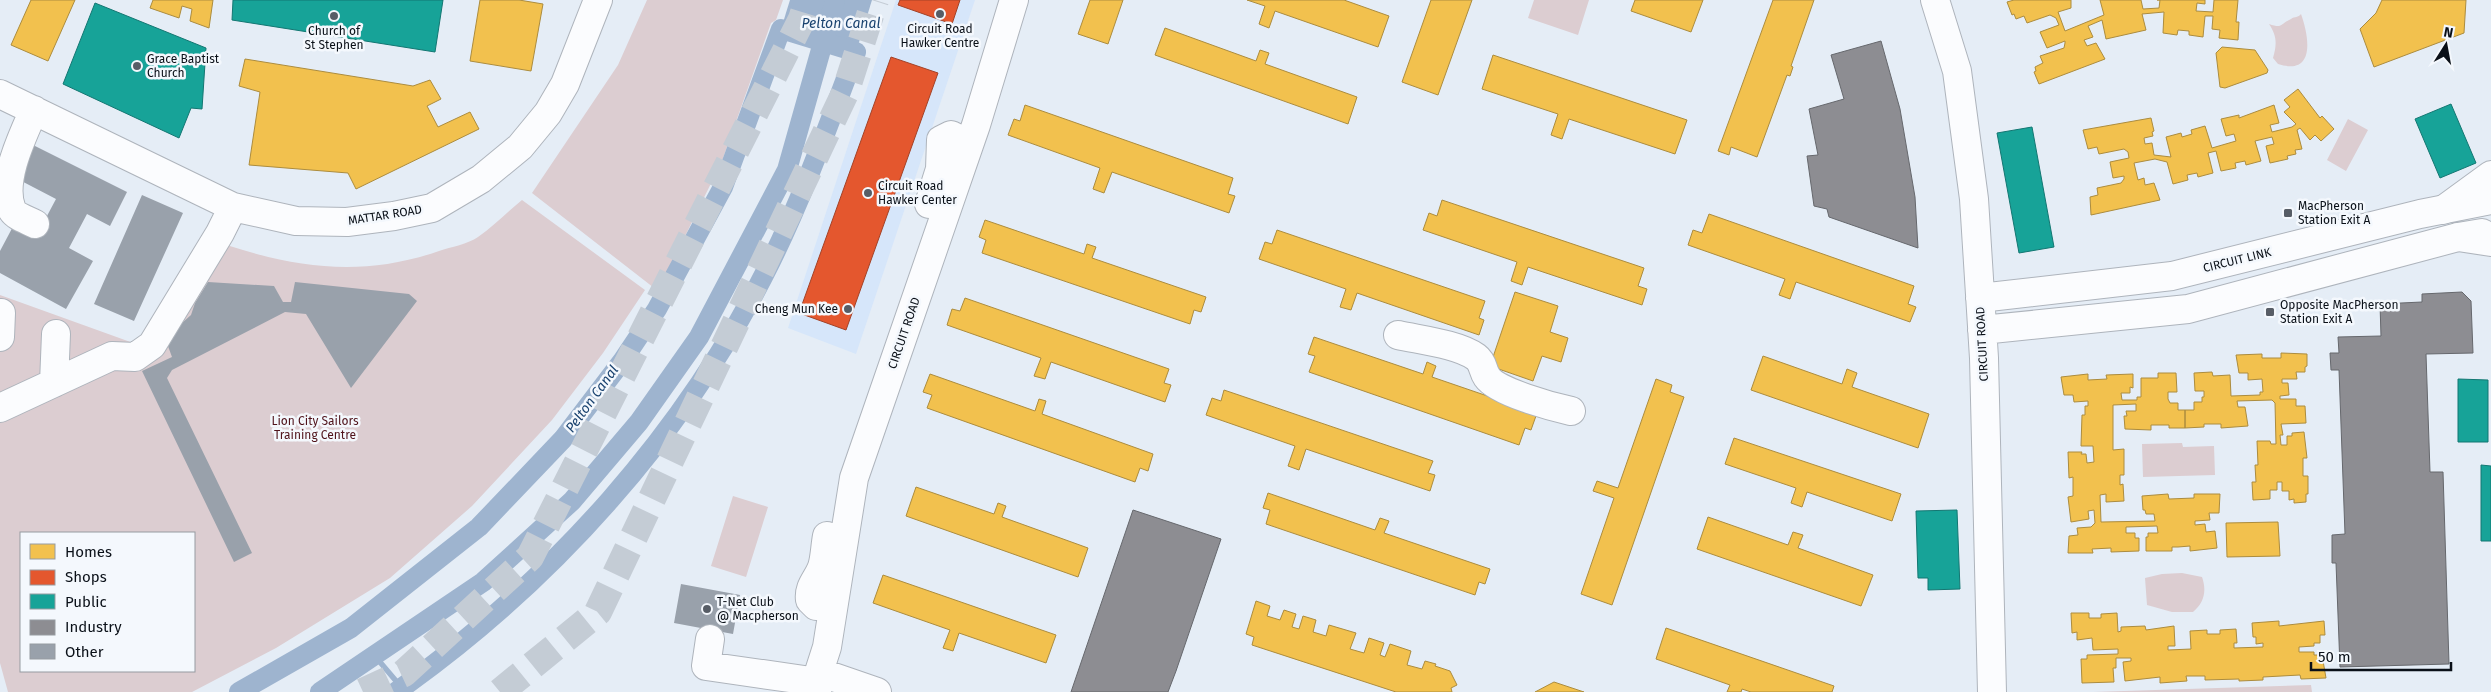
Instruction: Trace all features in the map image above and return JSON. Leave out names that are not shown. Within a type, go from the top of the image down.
[{"type":"street","name":"MATTAR ROAD","points":[[0,94],[233,207],[296,221],[347,222],[432,208],[481,180],[520,147],[548,112],[565,84],[598,0]]},
{"type":"street","name":"CIRCUIT ROAD","points":[[818,682],[828,647],[833,603],[854,478],[966,152],[1014,0]]},
{"type":"street","name":"CIRCUIT ROAD","points":[[1935,0],[1956,71],[1974,199],[1982,330],[1985,687]]},
{"type":"street","points":[[34,110],[7,170],[4,196],[13,212],[35,224]]},
{"type":"street","points":[[2443,210],[2491,175]]},
{"type":"street","name":"CIRCUIT LINK","points":[[1980,298],[2172,276],[2491,200]]},
{"type":"street","points":[[0,408],[112,356],[135,356],[152,345],[220,233],[233,207]]},
{"type":"street","points":[[1982,330],[2188,309],[2458,237],[2491,232]]},
{"type":"street","points":[[2458,237],[2491,242]]},
{"type":"street","points":[[54,383],[56,334]]},
{"type":"street","points":[[1398,334],[1454,348],[1476,357],[1484,366],[1487,377],[1497,385],[1546,405],[1571,411]]},
{"type":"street","points":[[710,638],[706,666],[877,692]]},
{"type":"shaded area","points":[[896,0],[975,0],[856,354],[788,328]]},
{"type":"green space","points":[[647,0],[783,0],[776,20],[771,23],[722,161],[658,291],[532,193],[618,65]]},
{"type":"green space","points":[[1534,0],[1589,0],[1578,35],[1528,18]]},
{"type":"green space","points":[[2301,14],[2307,43],[2307,52],[2304,59],[2299,64],[2290,66],[2278,64],[2273,58],[2276,40],[2269,24],[2279,26]]},
{"type":"green space","points":[[2348,119],[2368,130],[2346,171],[2327,160]]},
{"type":"green space","name":"Lion City Sailors Training Centre","points":[[522,200],[645,290],[603,353],[552,420],[472,506],[390,578],[276,648],[192,692],[8,692],[0,663],[0,295],[136,344],[203,237],[233,247],[292,262],[320,266],[349,267],[408,260],[469,242],[484,233]]},
{"type":"green space","points":[[2182,443],[2183,447],[2214,446],[2215,475],[2143,477],[2142,444]]},
{"type":"green space","points":[[733,496],[768,507],[746,577],[711,566]]},
{"type":"green space","points":[[2182,573],[2202,577],[2204,596],[2200,605],[2193,612],[2172,612],[2147,605],[2145,578],[2162,574]]},
{"type":"green space","points":[[2311,685],[2312,692],[2093,692]]},
{"type":"water","name":"Pelton Canal","points":[[790,0],[872,0],[856,52],[781,29]]},
{"type":"building: Homes","points":[[31,0],[75,0],[48,61],[11,45]]},
{"type":"building: Homes","points":[[153,0],[213,0],[209,28],[190,21],[192,9],[182,6],[179,18],[150,8]]},
{"type":"building: Homes","points":[[480,0],[519,0],[543,4],[531,71],[470,61]]},
{"type":"building: Homes","points":[[1090,0],[1123,0],[1108,44],[1078,34]]},
{"type":"building: Homes","points":[[1247,0],[1344,0],[1389,16],[1378,47],[1275,11],[1269,28],[1259,24],[1265,6]]},
{"type":"building: Homes","points":[[1431,0],[1472,0],[1438,95],[1402,82]]},
{"type":"building: Homes","points":[[1635,0],[1703,0],[1691,32],[1631,11]]},
{"type":"building: Homes","points":[[1773,0],[1814,0],[1791,66],[1793,67],[1790,76],[1787,75],[1757,157],[1731,147],[1729,155],[1718,151]]},
{"type":"building: Homes","points":[[2014,0],[2071,0],[2071,8],[2058,12],[2065,31],[2104,15],[2100,0],[2141,0],[2143,9],[2159,8],[2160,0],[2205,0],[2205,4],[2197,3],[2196,11],[2213,12],[2214,0],[2238,0],[2236,22],[2239,22],[2238,40],[2219,38],[2220,30],[2212,29],[2213,16],[2205,16],[2203,37],[2189,35],[2189,31],[2178,30],[2177,35],[2163,33],[2164,12],[2142,14],[2146,30],[2106,39],[2102,20],[2088,26],[2093,37],[2084,40],[2087,46],[2096,43],[2105,59],[2039,84],[2034,72],[2036,71],[2035,67],[2043,63],[2040,56],[2064,48],[2065,41],[2047,48],[2040,32],[2059,25],[2056,18],[2050,15],[2027,23],[2024,16],[2016,19],[2014,14],[2012,15],[2007,2]]},
{"type":"building: Homes","points":[[2382,0],[2466,0],[2464,33],[2374,67],[2360,29],[2376,13]]},
{"type":"building: Homes","points":[[1165,28],[1256,61],[1260,50],[1269,53],[1265,64],[1357,97],[1348,124],[1155,55]]},
{"type":"building: Homes","points":[[2222,47],[2255,50],[2268,70],[2267,73],[2225,88],[2220,87],[2216,53]]},
{"type":"building: Homes","points":[[1493,55],[1687,120],[1675,154],[1569,119],[1562,139],[1551,135],[1558,114],[1482,89]]},
{"type":"building: Homes","points":[[245,59],[413,86],[430,80],[441,99],[427,106],[438,127],[470,112],[479,129],[356,189],[348,173],[249,165],[260,92],[239,86]]},
{"type":"building: Homes","points":[[2298,89],[2320,118],[2322,116],[2334,129],[2321,141],[2315,135],[2310,140],[2300,128],[2297,130],[2302,149],[2295,150],[2296,154],[2287,156],[2288,159],[2270,163],[2266,146],[2274,144],[2272,137],[2255,141],[2261,161],[2246,165],[2245,161],[2235,163],[2236,168],[2221,171],[2216,151],[2208,153],[2213,173],[2198,177],[2197,173],[2187,175],[2188,180],[2173,184],[2167,162],[2155,159],[2134,163],[2138,180],[2144,178],[2145,185],[2154,183],[2160,200],[2091,215],[2090,197],[2098,195],[2097,188],[2121,183],[2124,179],[2124,176],[2113,178],[2110,162],[2129,158],[2128,152],[2124,149],[2099,154],[2097,147],[2088,149],[2083,130],[2151,118],[2154,131],[2152,132],[2153,136],[2144,138],[2145,144],[2152,143],[2154,155],[2171,157],[2166,137],[2181,133],[2182,137],[2192,134],[2191,130],[2205,126],[2212,148],[2236,141],[2234,134],[2226,136],[2221,119],[2239,115],[2239,118],[2274,105],[2279,123],[2270,125],[2272,132],[2292,127],[2296,124],[2284,112],[2290,107],[2284,100]]},
{"type":"building: Homes","points":[[1025,105],[1233,178],[1228,194],[1235,196],[1229,213],[1112,172],[1104,193],[1093,189],[1100,168],[1008,135],[1014,119],[1020,121]]},
{"type":"building: Homes","points":[[1442,200],[1644,268],[1638,286],[1647,289],[1642,305],[1528,267],[1522,285],[1511,281],[1517,262],[1423,230],[1429,213],[1437,216]]},
{"type":"building: Homes","points":[[1709,214],[1914,286],[1908,304],[1916,307],[1910,322],[1796,282],[1790,299],[1779,295],[1785,279],[1688,245],[1693,230],[1702,233]]},
{"type":"building: Homes","points":[[985,220],[1084,254],[1087,244],[1096,247],[1092,258],[1206,297],[1201,312],[1194,310],[1190,324],[982,253],[986,240],[979,237]]},
{"type":"building: Homes","points":[[1277,230],[1485,301],[1479,318],[1484,320],[1479,335],[1357,293],[1351,310],[1340,307],[1346,289],[1259,259],[1265,242],[1272,244]]},
{"type":"building: Homes","points":[[1515,292],[1558,306],[1550,332],[1568,338],[1561,362],[1542,356],[1533,381],[1490,366]]},
{"type":"building: Homes","points":[[965,298],[1169,369],[1164,383],[1171,385],[1165,402],[1051,362],[1045,379],[1034,376],[1041,358],[947,325],[952,309],[960,311]]},
{"type":"building: Homes","points":[[1314,337],[1423,374],[1427,362],[1436,366],[1432,377],[1537,413],[1531,430],[1525,428],[1519,445],[1309,372],[1315,356],[1308,354]]},
{"type":"building: Homes","points":[[2281,353],[2307,354],[2305,372],[2296,372],[2297,379],[2282,379],[2282,383],[2288,383],[2289,395],[2280,396],[2280,399],[2296,399],[2296,406],[2305,406],[2306,423],[2281,424],[2283,435],[2280,435],[2281,445],[2287,445],[2287,436],[2292,436],[2292,433],[2304,432],[2307,458],[2303,458],[2303,476],[2308,476],[2306,502],[2294,503],[2294,499],[2289,500],[2289,491],[2282,491],[2282,482],[2277,482],[2277,490],[2270,490],[2270,499],[2253,500],[2252,482],[2256,482],[2255,465],[2258,465],[2257,441],[2270,441],[2271,444],[2276,444],[2275,403],[2272,400],[2237,401],[2238,407],[2245,407],[2248,426],[2221,428],[2221,424],[2204,424],[2204,427],[2185,428],[2185,410],[2194,410],[2194,402],[2202,402],[2202,397],[2204,397],[2204,391],[2195,391],[2194,373],[2212,372],[2213,376],[2230,375],[2231,396],[2260,395],[2260,392],[2263,392],[2262,379],[2248,380],[2248,373],[2239,373],[2236,355],[2262,354],[2262,358],[2281,358]]},
{"type":"building: Homes","points":[[1763,356],[1842,384],[1847,369],[1857,373],[1852,387],[1929,414],[1918,448],[1751,390]]},
{"type":"building: Homes","points":[[2158,373],[2176,373],[2177,392],[2168,392],[2168,399],[2170,403],[2178,403],[2178,410],[2185,410],[2185,428],[2169,428],[2169,425],[2151,425],[2151,430],[2125,429],[2124,416],[2127,416],[2126,411],[2136,411],[2136,404],[2113,405],[2113,450],[2124,449],[2124,475],[2120,475],[2120,485],[2123,484],[2124,501],[2106,502],[2106,494],[2100,495],[2101,522],[2155,521],[2154,514],[2146,514],[2145,510],[2143,510],[2142,496],[2168,494],[2169,499],[2194,498],[2194,494],[2220,494],[2219,513],[2209,513],[2210,520],[2195,521],[2195,525],[2205,524],[2206,532],[2215,531],[2217,548],[2190,551],[2190,546],[2172,547],[2172,551],[2146,551],[2146,537],[2148,537],[2148,533],[2158,533],[2157,526],[2126,527],[2126,533],[2135,533],[2135,538],[2139,538],[2139,551],[2111,552],[2111,548],[2092,549],[2093,553],[2068,553],[2069,536],[2078,535],[2077,528],[2091,527],[2095,523],[2094,510],[2088,511],[2089,519],[2071,522],[2068,497],[2073,496],[2073,477],[2069,478],[2068,452],[2082,452],[2081,454],[2086,454],[2087,463],[2094,462],[2093,446],[2081,446],[2082,415],[2085,415],[2085,406],[2088,406],[2088,401],[2074,402],[2073,395],[2064,395],[2061,377],[2088,374],[2088,380],[2107,379],[2106,375],[2133,374],[2133,388],[2130,387],[2130,393],[2121,393],[2122,400],[2137,400],[2137,397],[2141,397],[2141,378],[2158,378]]},
{"type":"building: Homes","points":[[930,374],[1035,411],[1039,399],[1046,401],[1042,414],[1153,454],[1148,471],[1140,468],[1135,482],[927,408],[932,395],[923,392]]},
{"type":"building: Homes","points":[[1656,379],[1672,385],[1670,392],[1684,397],[1612,605],[1581,594],[1614,498],[1593,491],[1597,481],[1618,488]]},
{"type":"building: Homes","points":[[1224,390],[1433,461],[1428,473],[1435,475],[1430,491],[1306,449],[1299,470],[1288,466],[1295,446],[1206,415],[1212,398],[1221,401]]},
{"type":"building: Homes","points":[[1734,438],[1901,494],[1892,521],[1807,492],[1802,507],[1791,503],[1796,488],[1725,464]]},
{"type":"building: Homes","points":[[916,487],[994,514],[998,503],[1006,506],[1002,517],[1088,548],[1078,577],[906,516]]},
{"type":"building: Homes","points":[[1268,493],[1375,530],[1380,518],[1389,521],[1384,533],[1490,569],[1485,584],[1479,582],[1475,595],[1266,524],[1270,510],[1263,508]]},
{"type":"building: Homes","points":[[1708,517],[1788,545],[1793,532],[1803,535],[1798,548],[1873,575],[1861,606],[1697,549]]},
{"type":"building: Homes","points":[[2278,522],[2280,556],[2227,557],[2226,523]]},
{"type":"building: Homes","points":[[883,575],[1056,635],[1046,663],[959,633],[953,651],[943,648],[950,630],[873,603]]},
{"type":"building: Homes","points":[[1256,601],[1270,606],[1267,616],[1280,620],[1284,610],[1296,614],[1292,627],[1299,629],[1303,616],[1316,620],[1313,632],[1326,636],[1329,625],[1356,633],[1350,649],[1364,653],[1369,638],[1384,643],[1380,655],[1385,657],[1390,644],[1411,651],[1407,665],[1422,669],[1425,661],[1436,664],[1435,666],[1450,671],[1457,685],[1451,688],[1452,692],[1396,692],[1252,645],[1254,637],[1246,634]]},
{"type":"building: Homes","points":[[2071,613],[2089,613],[2089,618],[2101,618],[2101,614],[2117,613],[2118,632],[2121,631],[2121,627],[2145,626],[2146,630],[2174,626],[2175,646],[2168,646],[2168,650],[2191,649],[2190,631],[2207,630],[2207,634],[2220,634],[2220,630],[2236,629],[2237,643],[2234,643],[2234,648],[2263,647],[2263,643],[2256,644],[2256,637],[2253,637],[2252,623],[2279,621],[2279,626],[2324,621],[2325,635],[2320,635],[2320,643],[2314,643],[2314,646],[2299,647],[2299,652],[2314,652],[2314,655],[2322,655],[2326,678],[2301,679],[2300,675],[2263,677],[2263,680],[2239,681],[2239,679],[2205,680],[2205,676],[2186,676],[2187,681],[2160,683],[2160,677],[2125,681],[2123,662],[2131,661],[2131,658],[2116,658],[2116,668],[2113,668],[2114,682],[2082,683],[2081,659],[2087,659],[2087,655],[2118,654],[2118,649],[2093,650],[2092,638],[2077,640],[2077,632],[2072,633]]},
{"type":"building: Homes","points":[[1666,628],[1834,686],[1832,692],[1751,692],[1742,689],[1741,692],[1727,692],[1730,685],[1656,659]]},
{"type":"building: Homes","points":[[1554,682],[1584,692],[1535,692]]},
{"type":"building: Shops","name":"Circuit Road Hawker Centre","points":[[900,0],[960,0],[952,24],[898,5]]},
{"type":"building: Shops","name":"Circuit Road Hawker Center","points":[[891,57],[938,73],[846,330],[799,313]]},
{"type":"building: Public","name":"Church of St Stephen","points":[[233,0],[443,0],[435,52],[232,20]]},
{"type":"building: Public","name":"Grace Baptist Church","points":[[95,3],[206,48],[202,109],[191,108],[179,138],[63,84]]},
{"type":"building: Public","points":[[2451,104],[2476,163],[2440,178],[2415,119]]},
{"type":"building: Public","points":[[2032,127],[2054,247],[2019,253],[1997,133]]},
{"type":"building: Public","points":[[2458,379],[2488,380],[2488,442],[2458,442]]},
{"type":"building: Public","points":[[2481,465],[2491,466],[2491,541],[2481,541]]},
{"type":"building: Public","points":[[1957,510],[1960,589],[1928,590],[1928,578],[1918,578],[1916,511]]},
{"type":"building: Industry","points":[[1881,41],[1900,109],[1915,197],[1918,248],[1829,217],[1827,209],[1814,206],[1807,156],[1818,155],[1809,109],[1844,99],[1831,55]]},
{"type":"building: Industry","points":[[2462,292],[2471,301],[2473,353],[2426,354],[2430,472],[2443,472],[2449,664],[2340,667],[2336,563],[2332,563],[2332,535],[2345,534],[2339,370],[2331,370],[2330,353],[2339,353],[2338,337],[2381,336],[2380,304],[2422,302],[2422,294]]},
{"type":"building: Industry","points":[[1133,510],[1221,539],[1168,692],[1071,692]]},
{"type":"building: Other","points":[[25,141],[127,192],[110,226],[87,214],[69,248],[93,261],[66,309],[0,273],[0,251],[17,219],[39,231],[56,199],[8,174]]},
{"type":"building: Other","points":[[142,195],[183,213],[134,321],[94,304]]},
{"type":"building: Other","points":[[208,282],[274,286],[283,302],[291,302],[295,282],[409,294],[417,301],[351,388],[306,314],[285,312],[172,370],[167,378],[252,553],[234,562],[142,371],[172,357],[165,338],[191,315],[195,303]]},
{"type":"building: Other","name":"T-Net Club @ Macpherson","points":[[681,584],[740,595],[733,634],[674,623]]},
{"type":"waterway","name":"Pelton Canal","points":[[320,692],[483,582],[572,501],[639,422],[699,337],[787,170],[835,0]]},
{"type":"waterway","name":"Pelton Canal","points":[[239,692],[351,628],[479,527],[563,439],[623,360],[657,309],[723,187],[781,29],[856,52],[816,158],[771,261],[737,324],[698,385],[656,444],[610,500],[561,553],[453,649],[396,692]]},
{"type":"waterway","points":[[374,655],[402,688]]},
{"type":"tunnel","points":[[363,692],[404,673],[530,557],[802,19],[808,0]]},
{"type":"tunnel","points":[[500,692],[598,612],[845,93],[875,0]]},
{"type":"place","name":"Circuit Road Hawker Centre","points":[[940,14]]},
{"type":"place","name":"Church of St Stephen","points":[[334,16]]},
{"type":"place","name":"Grace Baptist Church","points":[[137,66]]},
{"type":"place","name":"Circuit Road Hawker Center","points":[[868,193]]},
{"type":"place","name":"MacPherson Station Exit A","points":[[2288,213]]},
{"type":"place","name":"Cheng Mun Kee","points":[[848,309]]},
{"type":"place","name":"Opposite MacPherson Station Exit A","points":[[2270,312]]},
{"type":"place","name":"T-Net Club @ Macpherson","points":[[707,609]]}]
